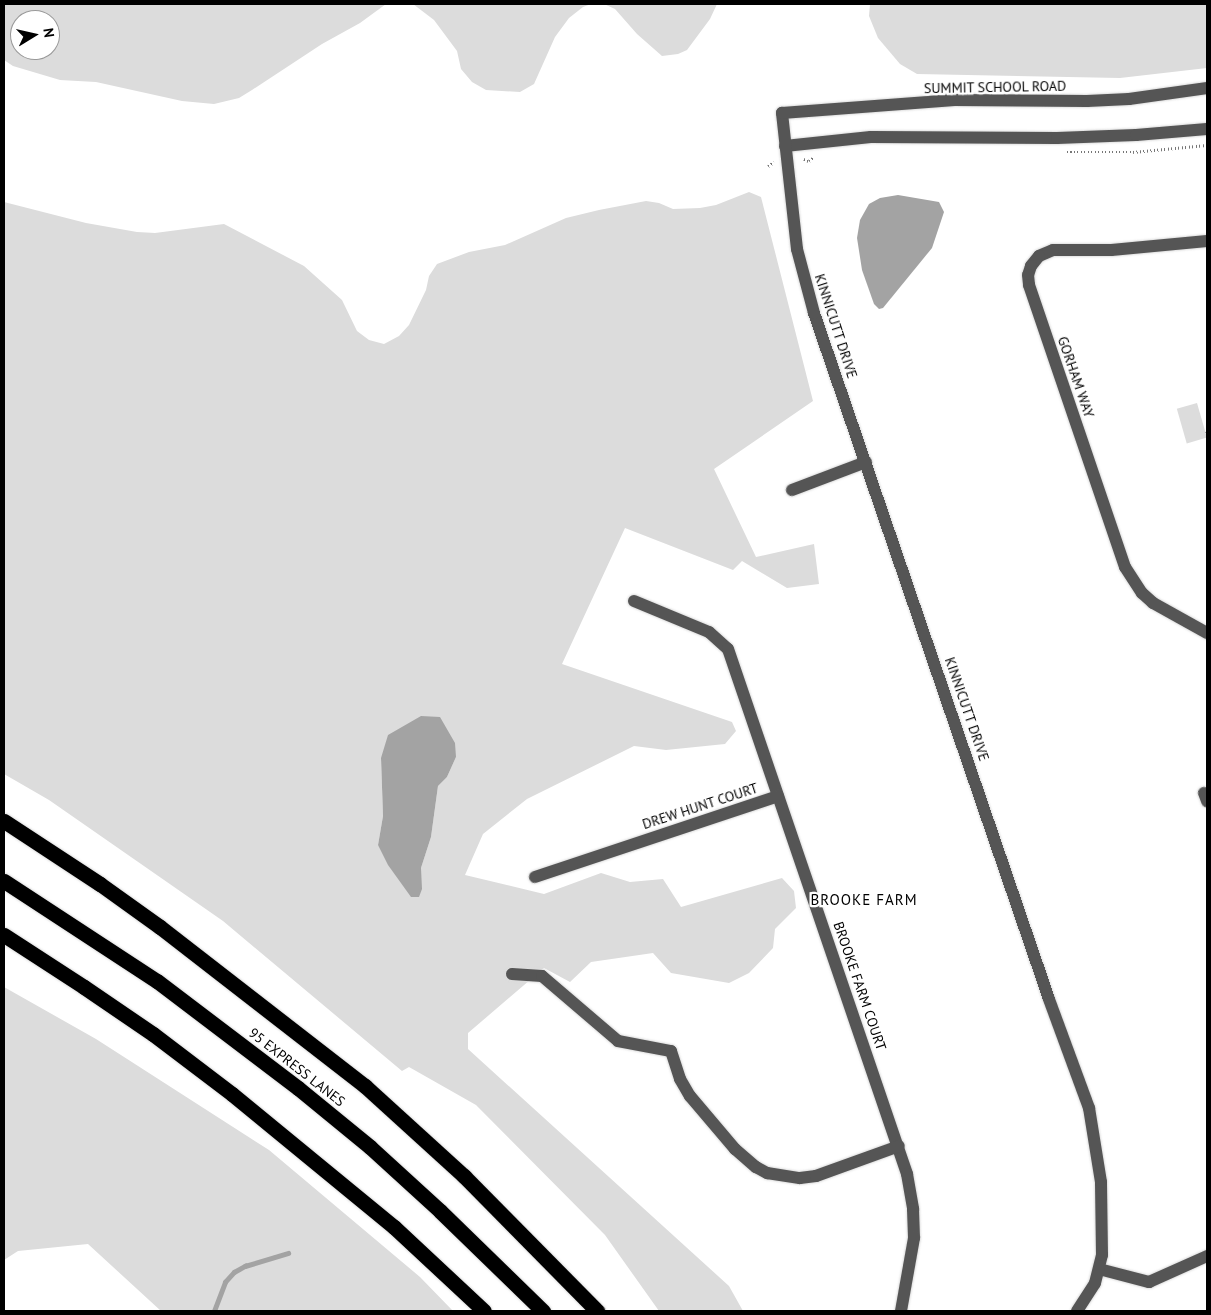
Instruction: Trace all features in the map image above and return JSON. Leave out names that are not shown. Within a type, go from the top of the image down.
[{"type":"highway","points":[[4,821],[160,926],[365,1086],[464,1176],[597,1311]]},
{"type":"highway","points":[[4,872],[81,930]]},
{"type":"highway","name":"95 EXPRESS LANES","points":[[4,881],[81,930],[205,1016],[298,1088],[440,1210],[543,1311]]},
{"type":"highway","points":[[4,935],[137,1023],[232,1094],[394,1227],[484,1311]]},
{"type":"street","name":"SUMMIT SCHOOL ROAD","points":[[782,113],[955,100],[1096,101],[1207,88]]},
{"type":"street","name":"KINNICUTT DRIVE","points":[[782,113],[798,249],[814,313],[1049,999],[1089,1108],[1101,1182],[1103,1226],[1099,1269],[1095,1283],[1077,1311]]},
{"type":"street","points":[[785,146],[871,136],[1057,138],[1136,135],[1207,129]]},
{"type":"street","name":"GORHAM WAY","points":[[1207,241],[1111,250],[1053,250],[1039,256],[1031,266],[1028,275],[1029,285],[1129,574],[1142,593],[1154,603],[1207,634]]},
{"type":"street","points":[[792,490],[866,462]]},
{"type":"street","name":"BROOKE FARM COURT","points":[[634,601],[709,632],[728,649],[907,1174],[913,1209],[914,1238],[901,1311]]},
{"type":"street","name":"DREW HUNT COURT","points":[[535,878],[778,796]]},
{"type":"street","points":[[512,974],[542,976],[618,1041],[671,1050],[680,1079],[690,1096],[735,1149],[756,1167],[767,1173],[800,1178],[816,1176],[899,1146]]},
{"type":"street","points":[[1099,1269],[1149,1282],[1207,1256]]},
{"type":"path","points":[[768,166],[771,162]]},
{"type":"shaded area","points":[[4,4],[386,4],[360,23],[322,44],[239,98],[214,104],[182,101],[96,82],[60,80],[13,66],[4,60]]},
{"type":"shaded area","points":[[413,4],[591,4],[583,7],[569,18],[555,37],[534,84],[520,92],[486,90],[472,82],[461,69],[457,51],[434,20]]},
{"type":"shaded area","points":[[604,4],[717,4],[710,19],[687,50],[678,54],[662,56],[637,34],[615,9]]},
{"type":"shaded area","points":[[870,4],[1207,4],[1207,68],[1120,78],[917,74],[900,64],[878,38],[869,16]]},
{"type":"shaded area","points":[[749,192],[761,197],[813,401],[714,469],[756,557],[814,544],[819,584],[787,588],[742,561],[733,570],[625,528],[562,664],[732,722],[736,731],[725,744],[666,750],[634,746],[527,799],[483,834],[465,875],[544,894],[601,873],[630,882],[663,879],[681,907],[782,878],[794,891],[796,908],[775,929],[773,948],[749,973],[729,983],[671,973],[653,953],[591,962],[570,982],[544,968],[468,1033],[468,1049],[729,1286],[743,1311],[659,1311],[605,1235],[476,1105],[409,1067],[402,1071],[223,921],[49,800],[4,774],[4,202],[86,223],[137,232],[155,233],[224,224],[304,266],[342,300],[357,331],[369,340],[384,344],[399,336],[409,325],[426,290],[429,276],[437,264],[469,252],[505,245],[566,218],[599,210],[646,201],[659,203],[673,209],[700,208],[716,205]],"holes":[[[456,757],[447,777],[438,786],[431,837],[421,868],[378,845],[383,816],[381,758]]]},
{"type":"shaded area","points":[[898,195],[939,202],[944,212],[932,248],[883,308],[879,309],[874,304],[862,270],[857,238],[860,220],[869,204],[880,198]]},
{"type":"shaded area","points":[[1197,403],[1207,438],[1187,443],[1177,409]]},
{"type":"shaded area","points":[[421,716],[440,717],[455,743],[456,757],[447,777],[438,786],[431,837],[421,868],[422,889],[419,897],[411,897],[388,865],[378,845],[383,816],[381,758],[388,735]]},
{"type":"shaded area","points":[[4,987],[96,1039],[269,1150],[420,1277],[453,1311],[161,1311],[88,1244],[18,1251],[4,1260]]},
{"type":"waterway","points":[[214,1311],[225,1282],[234,1272],[245,1266],[288,1253]]},
{"type":"district","name":"BROOKE FARM","points":[[864,900]]}]
